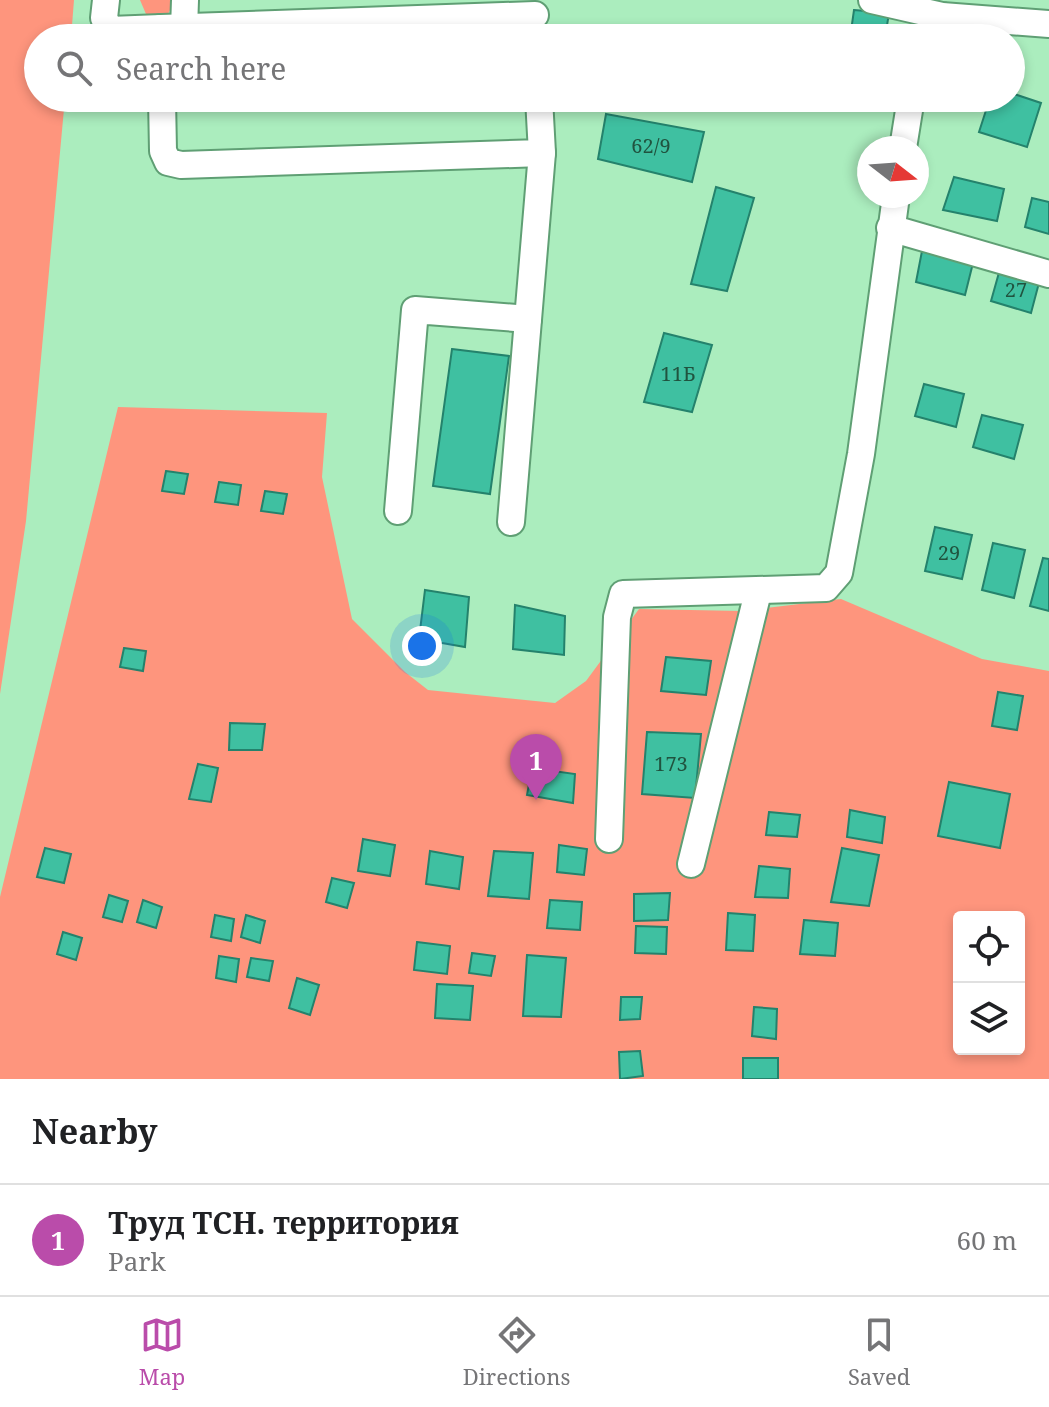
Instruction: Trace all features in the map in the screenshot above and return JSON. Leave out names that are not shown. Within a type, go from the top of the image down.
[{"type":"street","points":[[106,0],[104,18],[107,24]]},
{"type":"street","points":[[173,24],[185,0]]},
{"type":"street","points":[[872,0],[942,16],[1049,24]]},
{"type":"street","points":[[936,24],[942,16]]},
{"type":"street","points":[[379,24],[536,18]]},
{"type":"street","points":[[162,112],[163,151],[168,162],[181,165],[542,153]]},
{"type":"street","points":[[511,522],[542,153],[540,112]]},
{"type":"street","points":[[905,136],[909,112]]},
{"type":"street","points":[[609,839],[617,617],[623,594],[826,588],[839,573],[861,454],[894,208]]},
{"type":"street","points":[[890,228],[1049,274]]},
{"type":"street","points":[[398,511],[415,310],[528,319]]},
{"type":"street","points":[[691,864],[758,592]]},
{"type":"shaded area","points":[[0,0],[74,0],[72,24],[24,24],[24,112],[64,112],[26,521],[0,694]]},
{"type":"shaded area","points":[[140,0],[174,2],[168,14],[156,17],[146,14]]},
{"type":"shaded area","points":[[118,407],[327,413],[322,477],[352,619],[405,672],[428,690],[555,703],[586,681],[639,609],[741,611],[841,599],[982,659],[1049,671],[1049,1079],[0,1079],[0,897]]},
{"type":"building","points":[[854,10],[889,13],[887,24],[852,24]]},
{"type":"building","points":[[1025,98],[1041,103],[1027,147],[979,132],[985,112],[1025,112]]},
{"type":"building","points":[[606,114],[704,132],[692,182],[598,159]]},
{"type":"building","points":[[954,177],[1004,189],[997,221],[943,210]]},
{"type":"building","points":[[716,187],[754,198],[727,291],[691,284]]},
{"type":"building","points":[[1032,198],[1049,202],[1049,234],[1025,227]]},
{"type":"building","points":[[922,251],[973,263],[965,295],[916,282]]},
{"type":"building","points":[[1000,269],[1040,279],[1031,313],[991,301]]},
{"type":"building","points":[[664,333],[712,345],[692,412],[644,402]]},
{"type":"building","points":[[452,349],[509,356],[490,494],[433,486]]},
{"type":"building","points":[[924,384],[964,394],[956,427],[915,416]]},
{"type":"building","points":[[982,415],[1023,425],[1014,459],[973,447]]},
{"type":"building","points":[[166,471],[188,474],[184,494],[162,491]]},
{"type":"building","points":[[219,482],[241,485],[238,505],[215,502]]},
{"type":"building","points":[[265,491],[287,494],[283,514],[261,511]]},
{"type":"building","points":[[935,527],[972,535],[962,579],[925,571]]},
{"type":"building","points":[[993,543],[1025,550],[1014,598],[982,590]]},
{"type":"building","points":[[1043,558],[1049,559],[1049,611],[1030,606]]},
{"type":"building","points":[[425,590],[469,597],[465,647],[419,639]]},
{"type":"building","points":[[515,605],[565,616],[564,655],[513,649]]},
{"type":"building","points":[[124,648],[146,651],[143,671],[120,667]]},
{"type":"building","points":[[666,657],[711,661],[706,695],[661,691]]},
{"type":"building","points":[[998,692],[1023,696],[1017,730],[992,726]]},
{"type":"building","points":[[230,723],[265,724],[262,750],[229,750]]},
{"type":"building","points":[[647,732],[701,734],[695,798],[642,794]]},
{"type":"building","points":[[198,764],[218,768],[211,802],[189,799]]},
{"type":"building","points":[[532,768],[575,774],[573,803],[527,795]]},
{"type":"building","points":[[949,782],[1010,794],[1000,848],[938,836]]},
{"type":"building","points":[[850,810],[885,817],[882,843],[847,837]]},
{"type":"building","points":[[769,812],[800,815],[797,837],[766,835]]},
{"type":"building","points":[[363,839],[395,845],[390,876],[358,871]]},
{"type":"building","points":[[559,845],[587,849],[584,875],[557,872]]},
{"type":"building","points":[[45,848],[71,854],[64,883],[37,877]]},
{"type":"building","points":[[842,848],[879,855],[869,906],[831,902]]},
{"type":"building","points":[[430,851],[463,857],[459,889],[426,884]]},
{"type":"building","points":[[494,851],[533,853],[529,899],[488,896]]},
{"type":"building","points":[[759,866],[790,869],[788,898],[755,897]]},
{"type":"building","points":[[332,878],[354,883],[347,908],[326,902]]},
{"type":"building","points":[[670,893],[668,920],[634,921],[634,894]]},
{"type":"building","points":[[109,895],[128,901],[122,922],[103,917]]},
{"type":"building","points":[[143,900],[162,907],[156,928],[137,922]]},
{"type":"building","points":[[550,900],[582,902],[580,930],[547,928]]},
{"type":"building","points":[[728,913],[755,915],[753,951],[726,950]]},
{"type":"building","points":[[215,915],[234,919],[231,941],[211,937]]},
{"type":"building","points":[[246,915],[265,921],[260,943],[241,937]]},
{"type":"building","points":[[804,920],[838,923],[835,956],[800,954]]},
{"type":"building","points":[[636,926],[667,927],[666,954],[635,953]]},
{"type":"building","points":[[63,932],[82,938],[76,960],[57,954]]},
{"type":"building","points":[[417,942],[450,946],[447,974],[414,970]]},
{"type":"building","points":[[472,953],[495,956],[491,976],[469,973]]},
{"type":"building","points":[[527,955],[566,958],[561,1017],[523,1016]]},
{"type":"building","points":[[219,956],[239,959],[236,982],[216,978]]},
{"type":"building","points":[[251,958],[273,961],[269,981],[247,977]]},
{"type":"building","points":[[297,978],[319,985],[310,1015],[289,1008]]},
{"type":"building","points":[[437,984],[473,986],[470,1020],[435,1018]]},
{"type":"building","points":[[621,997],[642,997],[640,1019],[620,1020]]},
{"type":"building","points":[[754,1007],[777,1009],[776,1039],[752,1036]]},
{"type":"building","points":[[640,1051],[643,1076],[620,1079],[619,1052]]},
{"type":"building","points":[[743,1058],[778,1058],[778,1079],[743,1079]]},
{"type":"place","name":"Труд ТСН. территория","points":[[536,800]]}]
